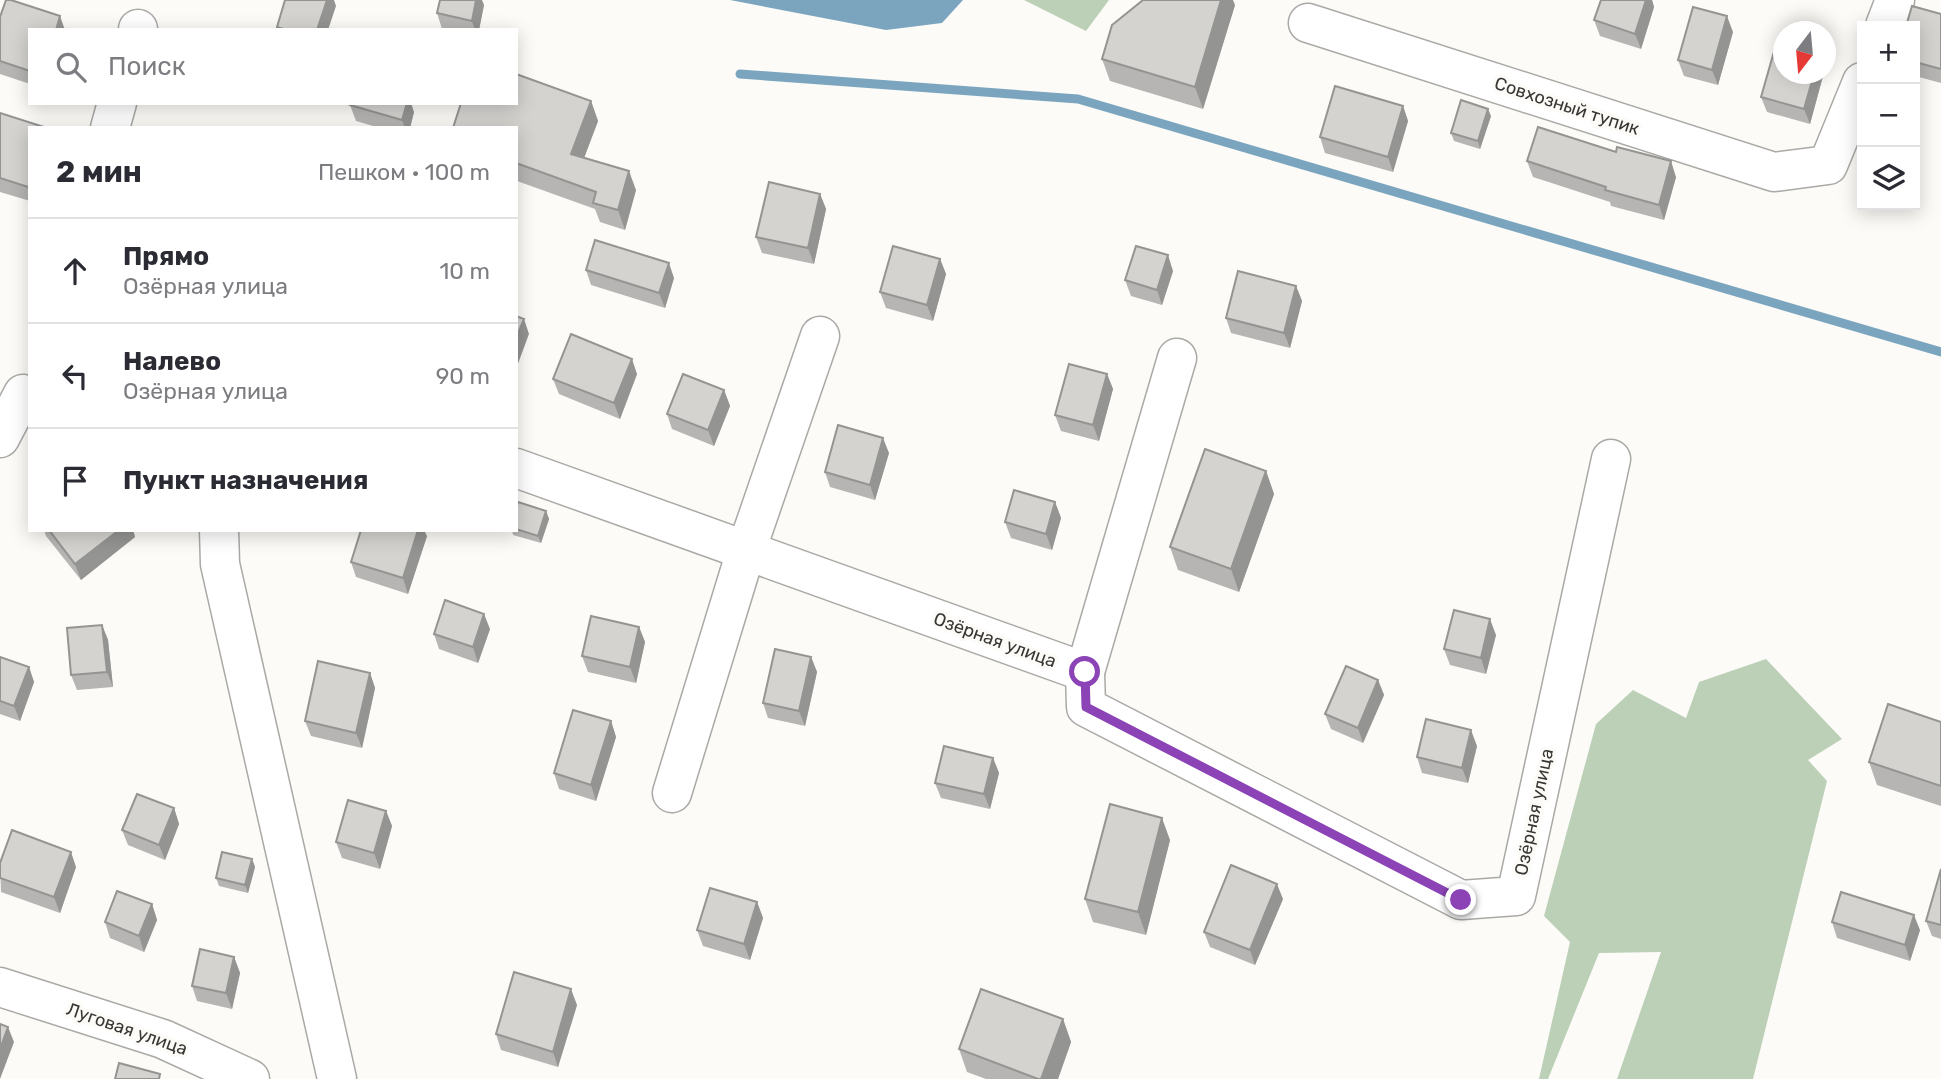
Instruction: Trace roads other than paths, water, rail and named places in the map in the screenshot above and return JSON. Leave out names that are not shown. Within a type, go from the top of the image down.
[{"type":"street","points":[[1887,21],[1895,0]]},
{"type":"street","name":"Совхозный тупик","points":[[1308,23],[1774,172],[1828,165],[1861,84]]},
{"type":"street","points":[[111,126],[116,105]]},
{"type":"street","points":[[672,793],[746,551],[820,336]]},
{"type":"street","points":[[1085,672],[1177,358]]},
{"type":"street","points":[[0,438],[18,387]]},
{"type":"street","name":"Озёрная улица","points":[[518,469],[1085,672],[1086,707],[1461,900],[1516,896],[1611,459]]},
{"type":"street","points":[[219,532],[220,564],[337,1079]]},
{"type":"street","name":"Луговая улица","points":[[0,987],[163,1039],[250,1079]]},
{"type":"water","points":[[730,0],[963,0],[942,23],[886,30]]},
{"type":"waterway","points":[[740,74],[1078,99],[1941,352]]}]
